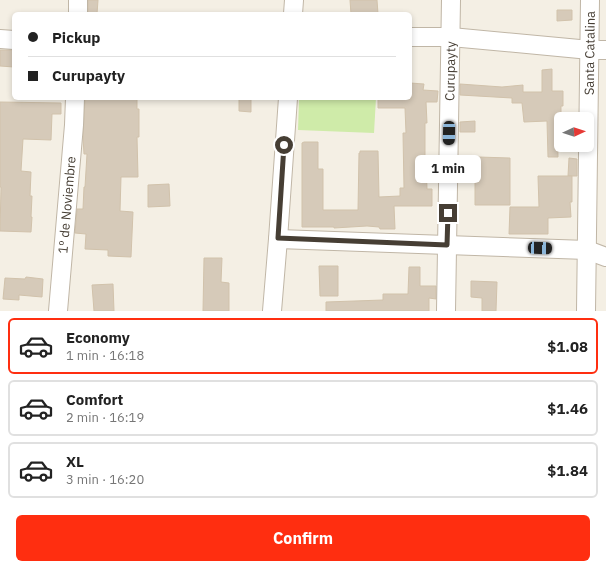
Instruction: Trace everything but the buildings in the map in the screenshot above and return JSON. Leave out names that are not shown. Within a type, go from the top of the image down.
[{"type":"street","points":[[78,0],[78,12]]},
{"type":"street","points":[[293,12],[294,0]]},
{"type":"street","name":"Curupayty","points":[[446,311],[451,0]]},
{"type":"street","name":"Santa Catalina","points":[[586,311],[587,250],[598,50],[590,0]]},
{"type":"street","points":[[412,37],[451,38],[598,50]]},
{"type":"street","points":[[0,39],[12,40]]},
{"type":"street","name":"1º de Noviembre","points":[[58,311],[75,100]]},
{"type":"street","points":[[272,311],[288,100]]},
{"type":"street","points":[[278,238],[587,250],[606,257]]},
{"type":"green space","points":[[299,100],[376,100],[374,133],[298,130]]},
{"type":"route","points":[[284,145],[278,238],[447,245],[448,213]]}]
